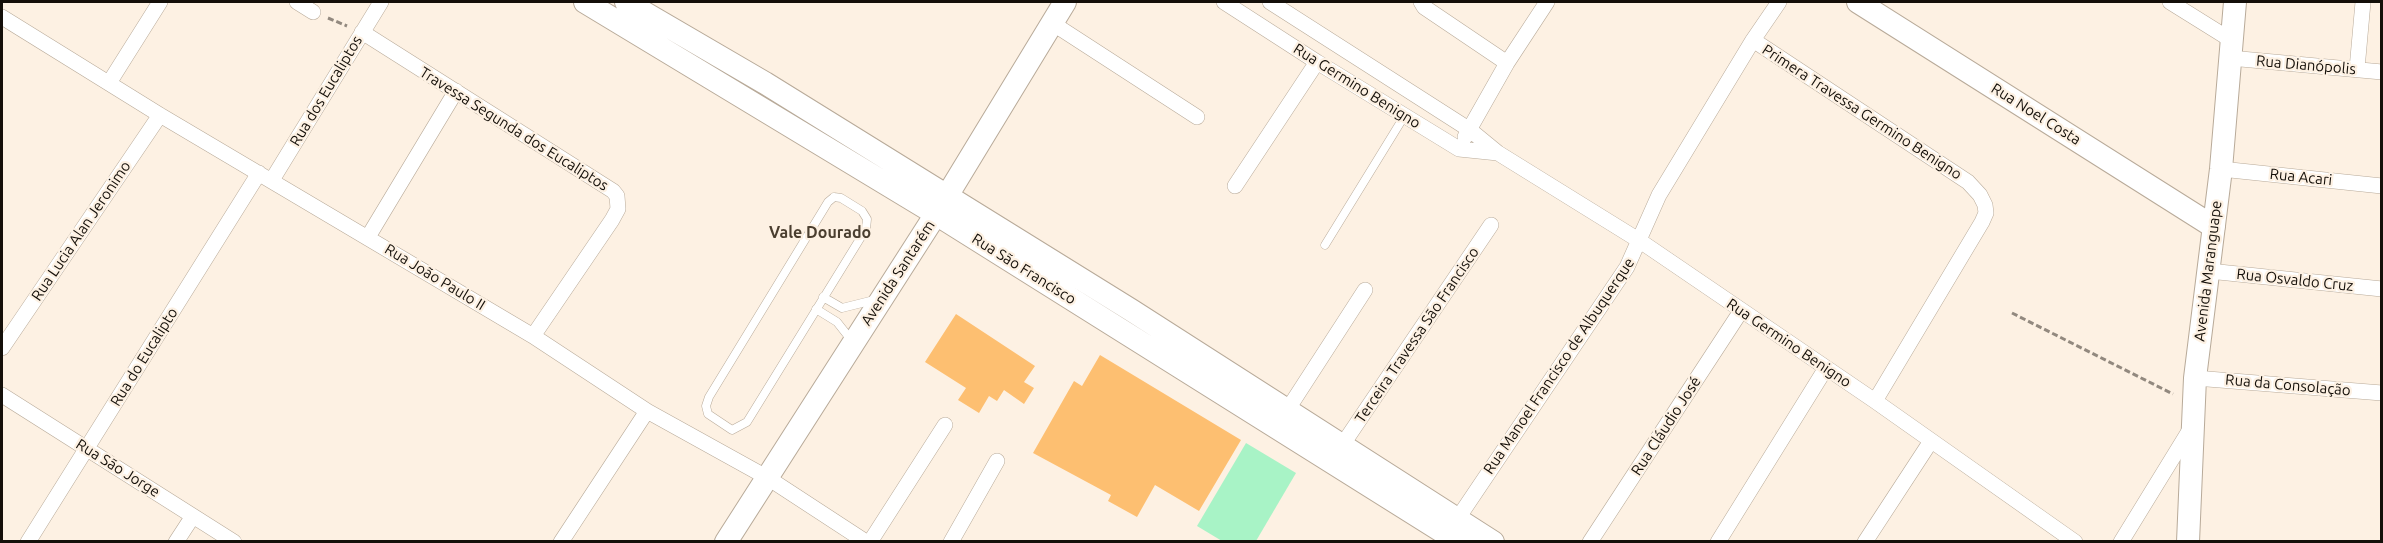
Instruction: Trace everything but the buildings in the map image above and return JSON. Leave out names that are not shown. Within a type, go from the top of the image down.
[{"type":"street","points":[[109,83],[160,2]]},
{"type":"street","points":[[297,2],[313,12]]},
{"type":"street","name":"Rua dos Eucaliptos","points":[[266,176],[381,2]]},
{"type":"street","name":"Rua São Francisco","points":[[585,2],[941,205],[1288,410],[1343,444],[1451,534]]},
{"type":"street","name":"Avenida Santarém","points":[[726,542],[941,205],[1065,2]]},
{"type":"street","name":"Rua Germino Benigno","points":[[1224,2],[1317,62],[1459,148],[1498,153]]},
{"type":"street","name":"Rua Germino Benigno","points":[[1270,2],[1470,130],[1498,153],[1640,241],[1875,401],[2075,542]]},
{"type":"street","points":[[1421,2],[1424,7],[1508,63]]},
{"type":"street","points":[[1459,148],[1508,63],[1548,2]]},
{"type":"street","name":"Rua Manoel Francisco de Albuquerque","points":[[1451,534],[1627,267],[1659,195],[1753,40],[1779,2]]},
{"type":"street","name":"Rua Noel Costa","points":[[1858,2],[2214,227]]},
{"type":"street","points":[[2170,2],[2230,49]]},
{"type":"street","name":"Avenida Maranguape","points":[[2188,541],[2195,378],[2221,169],[2235,2]]},
{"type":"street","points":[[2357,69],[2363,2]]},
{"type":"street","name":"Rua São Francisco","points":[[635,4],[765,83],[941,205],[1451,534],[1493,542]]},
{"type":"street","name":"Rua João Paulo II","points":[[2,17],[160,115],[533,336],[647,411],[768,478],[868,542]]},
{"type":"street","points":[[1052,23],[1197,117]]},
{"type":"street","name":"Travessa Segunda dos Eucaliptos","points":[[362,32],[617,196],[618,209],[612,220],[533,336]]},
{"type":"street","name":"Primera Travessa Germino Benigno","points":[[1753,40],[1968,182],[1980,195],[1985,205],[1986,213],[1983,222],[1875,401]]},
{"type":"street","name":"Rua Dianópolis","points":[[2230,49],[2382,72]]},
{"type":"street","points":[[1235,186],[1317,62]]},
{"type":"street","points":[[368,237],[456,91]]},
{"type":"street","name":"Rua Lucia Alan Jeronimo","points":[[2,348],[160,115]]},
{"type":"street","name":"Rua Acari","points":[[2221,169],[2382,186]]},
{"type":"street","name":"Rua do Eucalipto","points":[[28,542],[266,176]]},
{"type":"street","name":"Terceira Travessa São Francisco","points":[[1343,444],[1491,225]]},
{"type":"street","name":"Rua Osvaldo Cruz","points":[[2208,271],[2382,289]]},
{"type":"street","points":[[1288,410],[1365,290]]},
{"type":"street","name":"Rua Cláudio José","points":[[1590,542],[1741,311]]},
{"type":"street","points":[[1718,542],[1826,368]]},
{"type":"street","name":"Rua da Consolação","points":[[2195,378],[2382,393]]},
{"type":"street","name":"Rua São Jorge","points":[[2,395],[234,542]]},
{"type":"street","points":[[561,542],[647,411]]},
{"type":"street","points":[[2121,542],[2193,415]]},
{"type":"street","points":[[868,542],[945,426]]},
{"type":"street","points":[[1865,542],[1931,441]]},
{"type":"street","points":[[951,542],[997,461]]},
{"type":"street","points":[[176,542],[193,516]]},
{"type":"lane","points":[[1325,244],[1405,115]]},
{"type":"lane","points":[[834,197],[841,198],[862,211],[867,219],[866,229],[816,309],[747,422],[732,429],[708,414],[706,406],[709,397],[828,202],[834,197]]},
{"type":"lane","points":[[823,297],[842,308],[881,298]]},
{"type":"lane","points":[[816,309],[837,322],[853,343]]},
{"type":"path","points":[[313,12],[362,32]]},
{"type":"path","points":[[2012,313],[2193,415]]},
{"type":"green space","points":[[1246,443],[1296,473],[1256,541],[1222,541],[1197,526]]},
{"type":"district","name":"Vale Dourado","points":[[820,233]]}]
